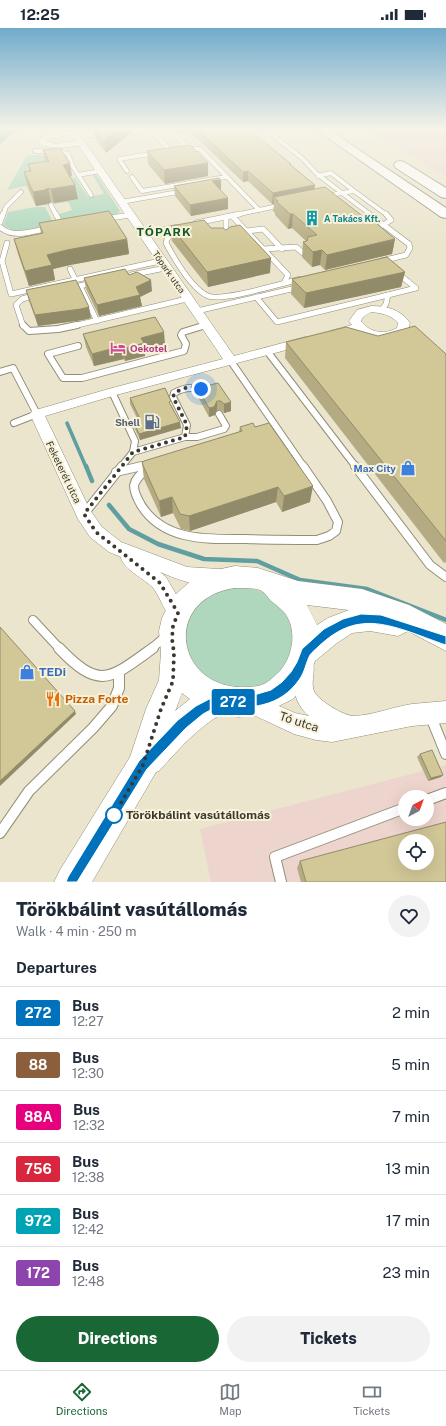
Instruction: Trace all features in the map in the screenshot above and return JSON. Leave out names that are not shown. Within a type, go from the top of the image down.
[{"type":"highway","points":[[378,168],[446,214]]},
{"type":"highway","points":[[405,168],[446,194]]},
{"type":"main road","points":[[143,765],[161,709],[173,681],[175,630],[192,593],[202,586],[224,577],[248,577],[303,593],[350,598],[374,604],[407,616],[446,639]]},
{"type":"main road","points":[[175,630],[180,668],[190,681],[203,692],[219,699],[238,703],[262,700],[275,694],[286,686],[295,676],[302,664],[306,652],[306,629],[302,618],[290,598],[271,584]]},
{"type":"main road","points":[[306,652],[327,632],[335,627],[361,619],[381,619],[446,639]]},
{"type":"main road","points":[[72,882],[143,765],[182,724],[200,710],[219,699]]},
{"type":"street","name":"Tópark utca","points":[[98,168],[230,360]]},
{"type":"street","points":[[382,309],[392,312],[400,317],[404,323],[403,330],[395,336],[382,337],[368,334],[358,327],[355,321],[357,316],[367,310],[382,309]]},
{"type":"street","points":[[37,414],[230,360],[358,327]]},
{"type":"street","name":"Feketerét utca","points":[[37,414],[84,514],[96,532],[115,547],[187,575],[224,577]]},
{"type":"street","points":[[115,547],[160,583],[175,630]]},
{"type":"street","name":"Tó utca","points":[[306,652],[303,686],[307,698],[318,710],[329,718],[352,727]]},
{"type":"street","name":"Tó utca","points":[[247,702],[294,723],[316,729],[332,730],[412,714],[438,713]]},
{"type":"lane","points":[[74,168],[91,195]]},
{"type":"lane","points":[[125,168],[128,171]]},
{"type":"lane","points":[[218,168],[259,210]]},
{"type":"lane","points":[[311,168],[318,176],[409,244],[410,248],[406,255],[378,262]]},
{"type":"lane","points":[[78,175],[100,171]]},
{"type":"lane","points":[[318,176],[331,173],[389,216],[391,220],[383,225]]},
{"type":"lane","points":[[132,177],[142,191],[226,177]]},
{"type":"lane","points":[[121,202],[186,190]]},
{"type":"lane","points":[[324,197],[354,190]]},
{"type":"lane","points":[[0,222],[6,207],[21,192]]},
{"type":"lane","points":[[143,234],[288,204]]},
{"type":"lane","points":[[51,205],[62,226]]},
{"type":"lane","points":[[97,220],[130,215]]},
{"type":"lane","points":[[179,227],[169,236],[166,244],[198,289],[206,295],[218,298],[224,297],[307,278],[288,275],[232,216]]},
{"type":"lane","points":[[226,217],[226,241]]},
{"type":"lane","points":[[0,227],[8,233],[17,234],[69,225]]},
{"type":"lane","points":[[247,231],[263,229],[282,249]]},
{"type":"lane","points":[[7,243],[2,261],[11,294],[75,279],[163,264]]},
{"type":"lane","points":[[264,249],[296,247],[303,252]]},
{"type":"lane","points":[[125,276],[163,264]]},
{"type":"lane","points":[[256,297],[277,322],[416,288],[391,268]]},
{"type":"lane","points":[[70,269],[75,279]]},
{"type":"lane","points":[[284,283],[288,275]]},
{"type":"lane","points":[[64,289],[102,281]]},
{"type":"lane","points":[[80,286],[96,321]]},
{"type":"lane","points":[[196,311],[303,286]]},
{"type":"lane","points":[[42,294],[24,298],[16,305],[25,329],[33,331],[58,329],[188,299]]},
{"type":"lane","points":[[382,309],[386,304],[388,295]]},
{"type":"lane","points":[[78,346],[48,354],[63,378],[82,378],[184,351],[186,344],[181,335],[183,332],[206,325]]},
{"type":"lane","points":[[267,351],[430,565],[446,577]]},
{"type":"lane","points":[[116,472],[154,463],[135,480],[133,488],[136,496],[147,515],[158,524],[182,537],[199,539],[304,541],[317,540],[329,536],[336,531],[338,522],[334,513],[273,427],[230,360]]},
{"type":"lane","points":[[0,372],[13,368],[37,414],[14,422]]},
{"type":"lane","points":[[185,437],[187,425],[173,397],[174,393],[196,387],[203,390],[206,395]]},
{"type":"lane","points":[[84,514],[133,452],[135,441],[112,392]]},
{"type":"lane","points":[[133,452],[185,437],[197,437],[224,429],[226,426],[219,414]]},
{"type":"lane","points":[[33,620],[74,664],[88,673],[100,677],[119,672],[175,630]]},
{"type":"lane","points":[[0,834],[29,791],[93,728],[112,706],[119,688],[119,672]]},
{"type":"lane","points":[[438,713],[446,754]]},
{"type":"lane","points":[[434,797],[446,793]]},
{"type":"lane","points":[[281,882],[275,857],[398,811]]},
{"type":"shaded area","points":[[432,168],[446,168],[446,176]]},
{"type":"shaded area","points":[[446,765],[446,882],[211,882],[200,829]]},
{"type":"green space","points":[[20,168],[42,168],[34,184],[7,190]]},
{"type":"green space","points":[[92,174],[96,174],[120,211],[117,214],[72,223],[63,222],[59,214],[72,210],[68,202],[51,203],[78,199],[67,179],[75,177],[88,197],[104,194]]},
{"type":"green space","points":[[35,207],[45,207],[54,224],[21,231],[3,225],[8,212]]},
{"type":"green space","points":[[234,586],[251,588],[268,594],[281,606],[290,621],[294,639],[291,656],[281,672],[266,684],[247,690],[209,682],[186,655],[185,623],[192,608],[204,597]]},
{"type":"building","points":[[30,168],[65,168],[75,185],[51,189],[48,188],[33,192],[24,172],[31,171]]},
{"type":"building","points":[[162,168],[177,168],[164,170]]},
{"type":"building","points":[[239,168],[294,168],[315,185],[273,193],[248,171],[243,172]]},
{"type":"building","points":[[219,178],[221,180],[212,181],[228,198],[190,205],[174,186]]},
{"type":"building","points":[[325,187],[373,224],[376,223],[395,239],[327,255],[322,250],[313,252],[303,242],[307,241],[308,237],[317,235],[293,214],[290,214],[276,201],[278,201],[274,197]]},
{"type":"building","points":[[109,211],[127,239],[47,255],[52,265],[25,271],[14,239],[43,233],[39,223]]},
{"type":"building","points":[[204,220],[211,228],[223,228],[226,230],[230,227],[240,225],[271,258],[207,272],[171,226]]},
{"type":"building","points":[[387,257],[405,272],[306,293],[292,279]]},
{"type":"building","points":[[125,269],[129,275],[137,272],[151,280],[136,287],[140,295],[97,305],[84,278]]},
{"type":"building","points":[[76,280],[89,307],[35,315],[26,290]]},
{"type":"building","points":[[155,317],[164,332],[141,338],[144,343],[123,349],[122,346],[92,354],[83,334]]},
{"type":"building","name":"Max City","points":[[415,326],[446,354],[446,541],[286,342],[346,327],[378,336]]},
{"type":"building","points":[[218,383],[231,402],[224,404],[221,401],[217,401],[214,407],[209,408],[198,389],[201,388],[204,391],[207,391],[210,385]]},
{"type":"building","points":[[165,388],[171,401],[169,402],[180,422],[139,434],[133,421],[140,419],[130,398]]},
{"type":"building","points":[[253,423],[255,427],[269,423],[313,486],[284,496],[278,487],[189,516],[180,514],[172,497],[159,501],[142,463],[144,461],[242,431],[240,427]]},
{"type":"building","points":[[0,627],[75,711],[0,781]]},
{"type":"building","points":[[432,750],[443,775],[431,778],[420,754]]},
{"type":"building","points":[[446,822],[446,882],[306,882],[300,861],[398,835],[398,870],[434,870],[434,834],[401,834]]},
{"type":"waterway","points":[[67,423],[86,467]]},
{"type":"waterway","points":[[86,466],[92,481]]},
{"type":"waterway","points":[[109,505],[129,529],[158,544],[204,559],[257,561],[300,580],[367,589],[446,620]]},
{"type":"bus line","name":"272","points":[[72,882],[143,765],[182,724],[200,710],[219,699],[238,703],[262,700],[275,694],[286,686],[295,676],[302,664],[306,652],[327,632],[343,623],[361,619],[381,619],[446,640]]},
{"type":"place","name":"A Takács Kft.","points":[[312,218]]},
{"type":"place","name":"Oekotel","points":[[118,348]]},
{"type":"place","name":"Shell","points":[[152,422]]},
{"type":"place","name":"Max City","points":[[408,468]]},
{"type":"place","name":"TEDi","points":[[27,672]]},
{"type":"place","name":"Pizza Forte","points":[[53,699]]},
{"type":"place","name":"Törökbálint vasútállomás","points":[[114,815]]},
{"type":"district","name":"TÓPARK","points":[[164,232]]},
{"type":"route","points":[[114,815],[143,765],[161,709],[173,681],[174,653],[172,639],[173,626],[178,613],[160,583],[96,532],[84,514],[133,452],[185,437],[187,425],[173,397],[174,393],[186,388],[196,387],[201,389]]}]
